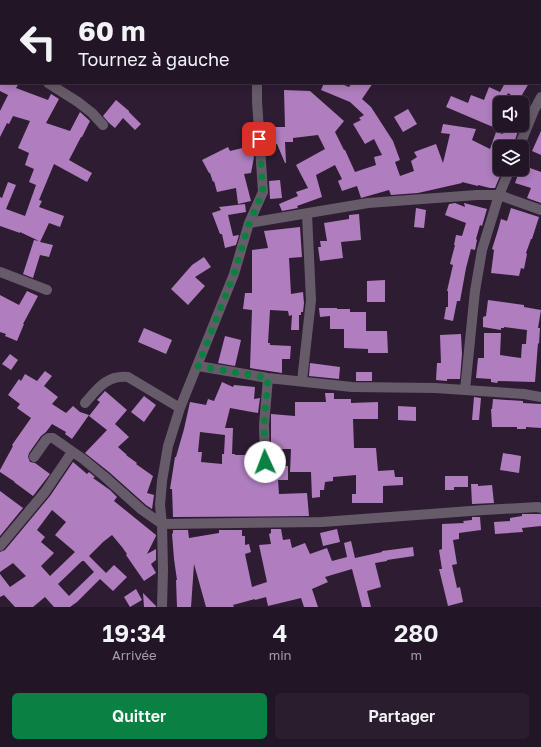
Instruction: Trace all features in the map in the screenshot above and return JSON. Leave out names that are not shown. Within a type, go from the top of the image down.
[{"type":"street","points":[[50,84],[78,102],[92,113],[103,125]]},
{"type":"street","points":[[162,607],[163,570],[160,505],[168,446],[180,408],[234,274],[249,223],[263,192],[256,101],[257,84]]},
{"type":"street","points":[[522,140],[541,97]]},
{"type":"street","points":[[465,390],[474,299],[482,250],[499,195],[507,176]]},
{"type":"street","points":[[249,223],[368,203],[425,198],[499,195],[541,210]]},
{"type":"street","points":[[302,381],[311,300],[307,214]]},
{"type":"street","points":[[0,272],[47,290]]},
{"type":"street","points":[[198,366],[268,378],[352,387],[435,388],[524,394],[541,397]]},
{"type":"street","points":[[85,403],[98,388],[108,380],[120,376],[128,376],[180,408]]},
{"type":"street","points":[[265,462],[264,425],[268,378]]},
{"type":"street","points":[[34,457],[46,440],[53,438],[105,477],[142,510],[162,524],[322,522],[484,510],[541,508]]},
{"type":"street","points":[[0,546],[45,492],[72,452]]},
{"type":"building","points":[[0,84],[18,84],[16,88],[48,100],[51,94],[59,99],[46,123],[70,131],[80,112],[90,121],[69,160],[92,173],[87,182],[54,164],[39,200],[42,201],[39,207],[64,216],[60,227],[49,223],[40,242],[53,245],[49,257],[40,255],[33,278],[23,274],[34,240],[39,241],[20,232],[0,226],[0,197],[2,198],[8,182],[16,185],[6,209],[25,216],[36,185],[29,182],[34,169],[25,165],[29,153],[18,148],[30,121],[13,116],[9,124],[7,123],[0,137],[0,111],[8,95],[0,91]]},
{"type":"building","points":[[324,84],[342,84],[349,87],[351,84],[372,84],[362,99],[371,107],[393,141],[400,160],[395,162],[400,176],[414,171],[411,161],[417,157],[414,152],[436,144],[443,163],[450,134],[441,133],[443,124],[476,129],[472,140],[490,149],[493,140],[493,176],[500,176],[495,188],[462,182],[418,193],[391,195],[389,190],[361,198],[357,186],[342,191],[338,181],[342,179],[335,165],[316,175],[322,197],[297,206],[298,208],[282,211],[279,204],[298,196],[296,192],[308,188],[296,165],[325,149],[318,135],[293,138],[293,142],[285,142],[285,163],[277,144],[273,145],[271,127],[285,127],[284,90],[310,91],[344,121],[335,132],[355,172],[376,165],[374,157],[382,155],[374,139],[365,144],[353,124],[361,120],[359,118],[364,115],[350,102],[321,90]]},
{"type":"building","points":[[504,84],[528,84],[521,96],[513,96],[508,93],[506,96],[493,96],[493,127],[446,107],[451,96],[468,103],[471,95],[484,100],[489,87],[500,92]]},
{"type":"building","points":[[116,100],[141,124],[135,130],[123,118],[115,128],[103,116]]},
{"type":"building","points":[[408,109],[417,124],[403,132],[394,117]]},
{"type":"building","points":[[541,131],[541,155],[532,151]]},
{"type":"building","points":[[496,132],[503,134],[504,132],[518,132],[515,140],[493,140]]},
{"type":"building","points":[[251,146],[254,157],[251,173],[244,174],[251,201],[238,204],[236,188],[217,192],[214,181],[213,182],[210,173],[202,160],[228,147],[230,151]]},
{"type":"building","points":[[529,168],[541,172],[541,203],[527,198],[531,188],[515,183],[518,176],[529,176]]},
{"type":"building","points":[[280,180],[282,198],[270,199],[269,181]]},
{"type":"building","points":[[455,203],[465,207],[464,203],[487,209],[482,226],[480,225],[475,250],[471,249],[460,301],[457,301],[453,321],[444,319],[446,307],[448,307],[447,291],[453,265],[450,264],[456,235],[462,236],[466,223],[445,215],[449,204]]},
{"type":"building","points":[[245,204],[246,212],[228,215],[233,236],[239,235],[236,245],[225,248],[222,234],[220,234],[212,213],[221,210],[219,207]]},
{"type":"building","points":[[416,208],[426,210],[424,228],[414,227]]},
{"type":"building","points":[[511,208],[539,217],[526,253],[524,269],[521,268],[519,276],[491,273],[494,250],[492,249],[501,219],[507,221]]},
{"type":"building","points":[[359,214],[361,240],[341,242],[343,258],[320,261],[318,247],[321,247],[320,241],[327,241],[324,223],[349,219],[349,215]]},
{"type":"building","points":[[300,227],[302,257],[289,258],[291,294],[303,292],[304,303],[303,312],[299,315],[299,330],[291,330],[292,315],[289,316],[288,311],[270,310],[268,343],[270,343],[270,345],[291,346],[290,359],[282,359],[282,373],[250,368],[252,310],[243,309],[245,293],[252,293],[252,250],[268,248],[264,231]]},
{"type":"building","points":[[204,257],[211,267],[195,277],[205,286],[188,305],[171,289],[192,265]]},
{"type":"building","points":[[385,280],[385,302],[367,302],[367,281]]},
{"type":"building","points":[[27,291],[38,296],[23,324],[17,341],[0,332],[0,295],[19,305]]},
{"type":"building","points":[[488,300],[524,305],[524,307],[541,310],[538,328],[540,328],[535,382],[498,381],[497,383],[491,382],[491,379],[476,378],[478,358],[484,358],[484,333],[501,333],[500,355],[521,358],[522,344],[526,344],[527,330],[504,327],[501,328],[501,330],[483,327],[483,317],[486,316]]},
{"type":"building","points":[[319,308],[350,309],[350,312],[366,312],[366,331],[387,331],[388,353],[368,353],[368,349],[344,348],[344,329],[330,329],[330,316],[320,317]]},
{"type":"building","points":[[144,328],[172,340],[166,354],[138,342]]},
{"type":"building","points":[[461,334],[462,354],[460,379],[447,379],[447,381],[436,380],[437,363],[441,363],[440,335]]},
{"type":"building","points":[[225,336],[241,340],[235,366],[218,363]]},
{"type":"building","points":[[10,354],[18,360],[11,370],[2,364]]},
{"type":"building","points":[[310,363],[340,367],[339,379],[309,376]]},
{"type":"building","points":[[45,371],[52,376],[44,386],[58,397],[52,404],[66,413],[73,406],[80,412],[89,415],[72,439],[65,434],[66,432],[52,424],[29,453],[28,457],[30,462],[35,463],[50,474],[33,496],[0,472],[0,470],[13,446],[12,445],[31,418],[17,408],[20,404],[8,395],[19,379],[21,381],[25,374],[37,381]]},
{"type":"building","points":[[356,372],[372,372],[372,381],[356,381]]},
{"type":"building","points":[[222,382],[233,387],[234,385],[255,387],[254,399],[260,398],[258,413],[230,408],[225,428],[233,428],[232,454],[258,455],[259,475],[279,472],[279,466],[288,466],[288,480],[278,480],[279,494],[307,493],[309,516],[173,517],[172,489],[170,489],[175,457],[184,429],[190,402],[206,405],[208,399],[214,401]],"holes":[[[200,432],[225,435],[222,464],[201,462],[202,452],[198,452]]]},
{"type":"building","points":[[105,391],[127,410],[115,424],[129,437],[118,447],[137,463],[136,464],[153,476],[147,493],[154,495],[152,509],[85,453],[107,430],[89,416],[100,402],[97,400]]},
{"type":"building","points":[[325,393],[334,393],[334,399],[351,399],[351,403],[378,402],[378,419],[353,419],[354,448],[376,448],[378,471],[394,470],[395,477],[403,477],[403,485],[383,486],[383,503],[352,503],[352,494],[356,494],[356,475],[333,477],[333,481],[325,482],[324,490],[320,490],[320,497],[312,498],[311,472],[290,472],[291,449],[271,449],[271,414],[295,416],[295,402],[326,402]]},
{"type":"building","points":[[144,396],[156,405],[144,422],[131,412]]},
{"type":"building","points":[[474,397],[481,398],[479,420],[472,420]]},
{"type":"building","points":[[493,399],[541,404],[541,428],[526,427],[526,429],[517,429],[517,427],[492,427],[491,409]]},
{"type":"building","points":[[398,406],[416,407],[416,421],[398,420]]},
{"type":"building","points":[[503,453],[521,456],[519,473],[500,470]]},
{"type":"building","points":[[73,462],[87,474],[89,472],[95,477],[93,478],[117,497],[114,501],[156,535],[147,554],[156,549],[156,560],[151,564],[156,573],[144,581],[126,555],[127,554],[112,535],[89,556],[106,573],[114,565],[127,577],[113,591],[100,579],[70,607],[54,607],[45,597],[33,607],[15,607],[4,595],[0,597],[0,574],[10,587],[26,576],[13,563],[0,572],[0,552],[5,550],[50,496]],"holes":[[[52,510],[66,522],[55,535],[75,552],[50,576],[41,566],[54,553],[41,542],[45,537],[37,530]],[[82,561],[84,561],[94,572],[69,596],[58,584]]]},
{"type":"building","points":[[445,476],[468,476],[468,487],[454,487],[454,490],[445,490]]},
{"type":"building","points":[[471,484],[478,484],[478,486],[492,485],[494,503],[472,504]]},
{"type":"building","points":[[0,491],[23,508],[0,536]]},
{"type":"building","points":[[522,514],[541,514],[541,526],[522,528],[523,532],[495,534],[494,522],[510,521],[510,518],[522,516]]},
{"type":"building","points":[[472,517],[480,517],[481,530],[459,533],[459,539],[453,540],[457,564],[452,565],[457,588],[460,587],[463,602],[448,606],[439,569],[442,569],[439,550],[442,549],[442,524],[464,523],[463,521],[472,520]]},
{"type":"building","points":[[271,529],[281,529],[283,540],[290,539],[292,548],[305,543],[310,554],[327,548],[332,561],[347,557],[344,543],[351,541],[355,558],[382,551],[413,547],[414,556],[375,563],[381,587],[367,591],[371,607],[362,607],[352,569],[325,577],[328,582],[312,589],[318,607],[304,607],[301,598],[268,606],[266,597],[233,605],[234,607],[206,607],[194,564],[191,607],[177,607],[177,580],[172,534],[173,530],[188,530],[189,538],[219,533],[219,530],[242,530],[242,536],[245,536],[245,545],[249,544],[251,552],[245,554],[252,587],[267,582],[259,545],[271,544],[269,534],[271,533]]},
{"type":"building","points":[[337,529],[340,542],[323,546],[320,533]]},
{"type":"building","points":[[136,589],[142,600],[130,607],[124,597]]},
{"type":"building","points":[[143,593],[156,606],[156,607],[144,607]]},
{"type":"route","points":[[259,139],[263,192],[249,223],[234,274],[198,366],[268,378],[264,425],[265,462]]}]
